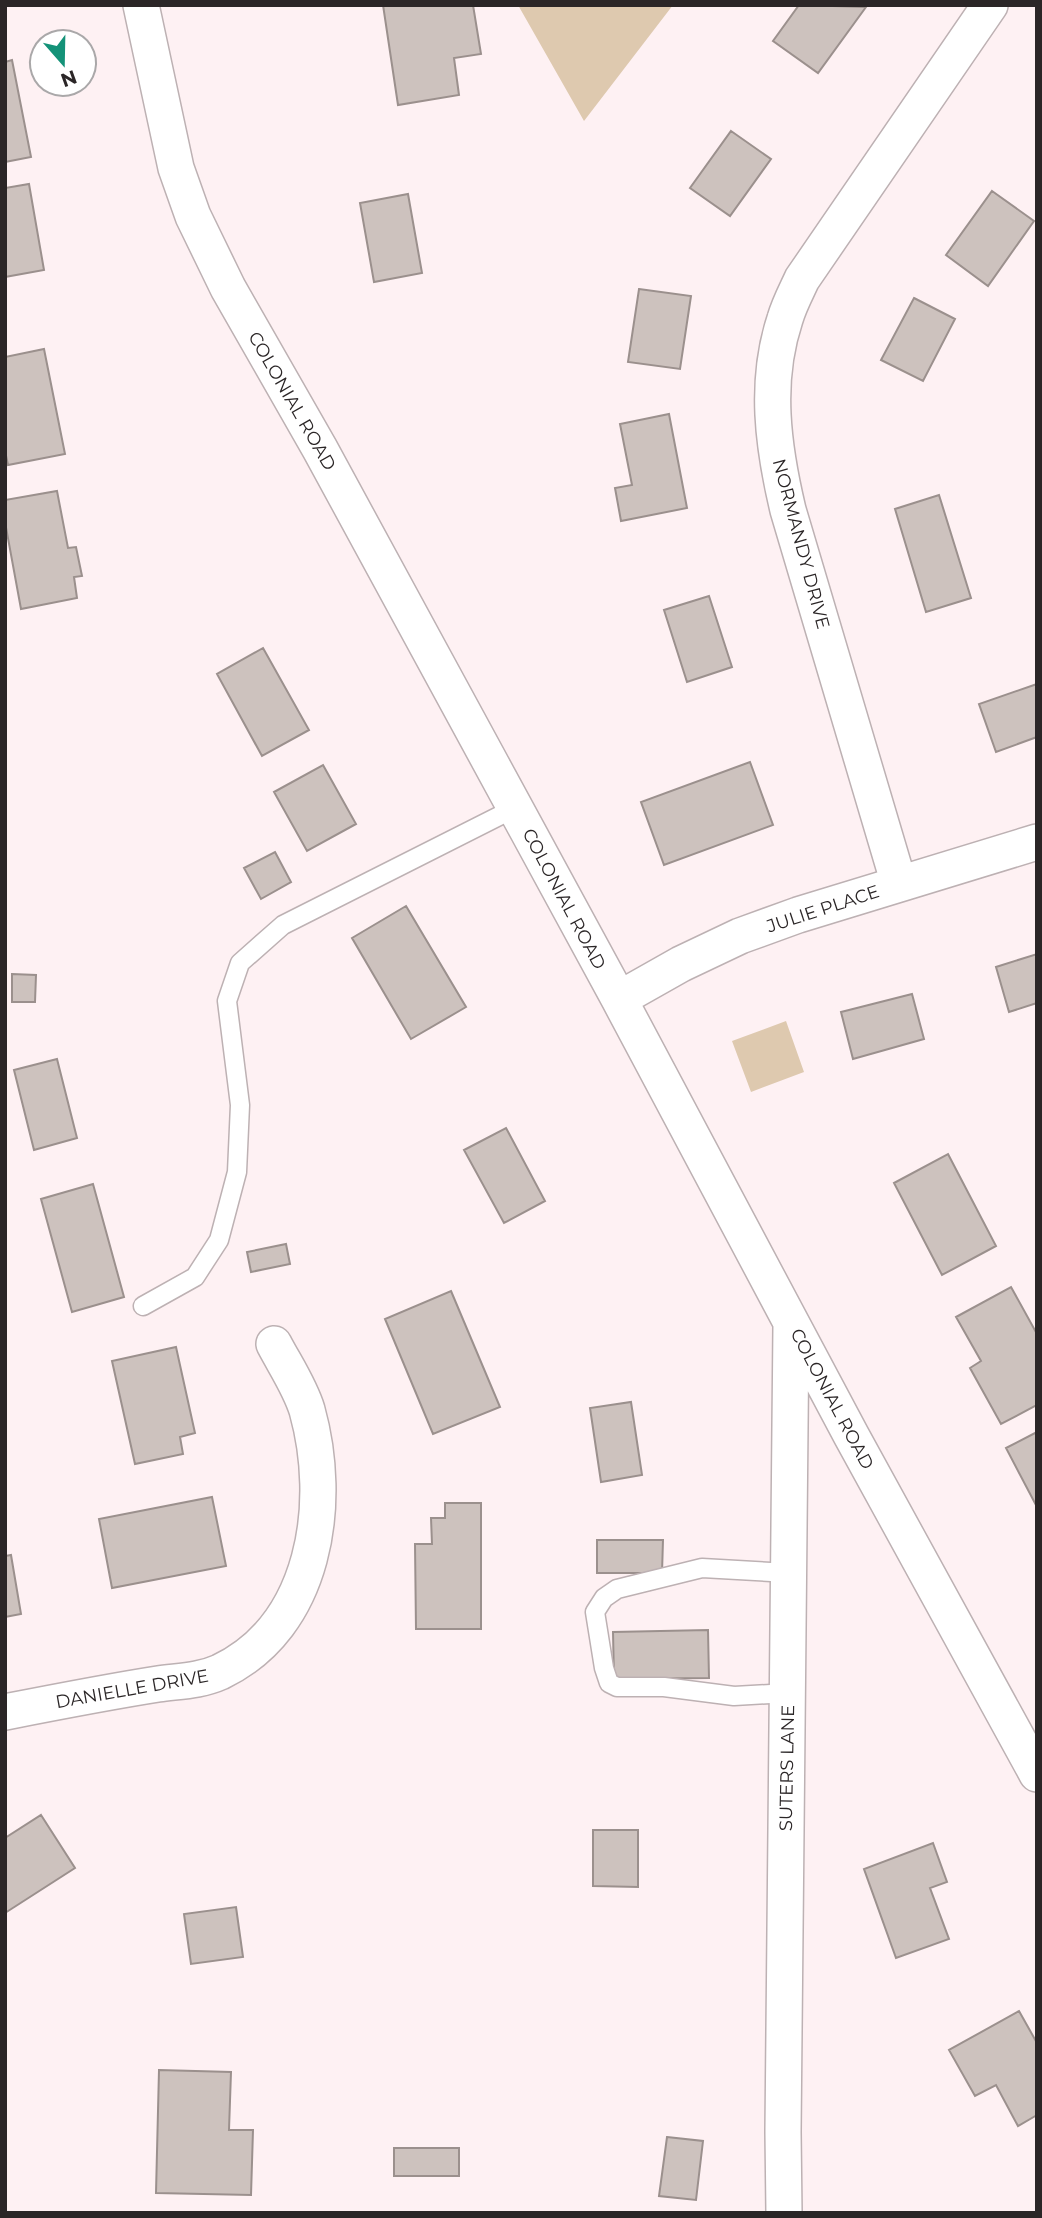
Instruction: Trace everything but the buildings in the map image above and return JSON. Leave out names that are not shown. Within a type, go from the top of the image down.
[{"type":"street","name":"COLONIAL ROAD","points":[[141,5],[176,168],[193,216],[228,288],[327,461],[1037,1774]]},
{"type":"street","name":"NORMANDY DRIVE","points":[[899,884],[788,510],[775,449],[772,412],[775,364],[785,320],[802,279],[990,5]]},
{"type":"street","name":"JULIE PLACE","points":[[619,999],[681,964],[740,936],[798,915],[1037,842]]},
{"type":"street","name":"SUTERS LANE","points":[[784,2213],[791,1323]]},
{"type":"street","name":"DANIELLE DRIVE","points":[[5,1712],[160,1684],[197,1680],[220,1672],[251,1653],[278,1625],[299,1591],[312,1550],[318,1505],[316,1459],[308,1412],[303,1396],[274,1343]]},
{"type":"lane","points":[[143,1306],[195,1277],[219,1240],[237,1171],[240,1105],[227,1001],[240,963],[283,925],[515,808]]},
{"type":"lane","points":[[788,1693],[734,1696],[664,1687],[617,1688],[609,1683],[604,1668],[595,1612],[604,1598],[617,1589],[702,1568],[789,1573]]},
{"type":"shaded area","points":[[518,5],[673,5],[584,121]]},
{"type":"shaded area","points":[[786,1021],[804,1072],[751,1092],[732,1041]]}]
